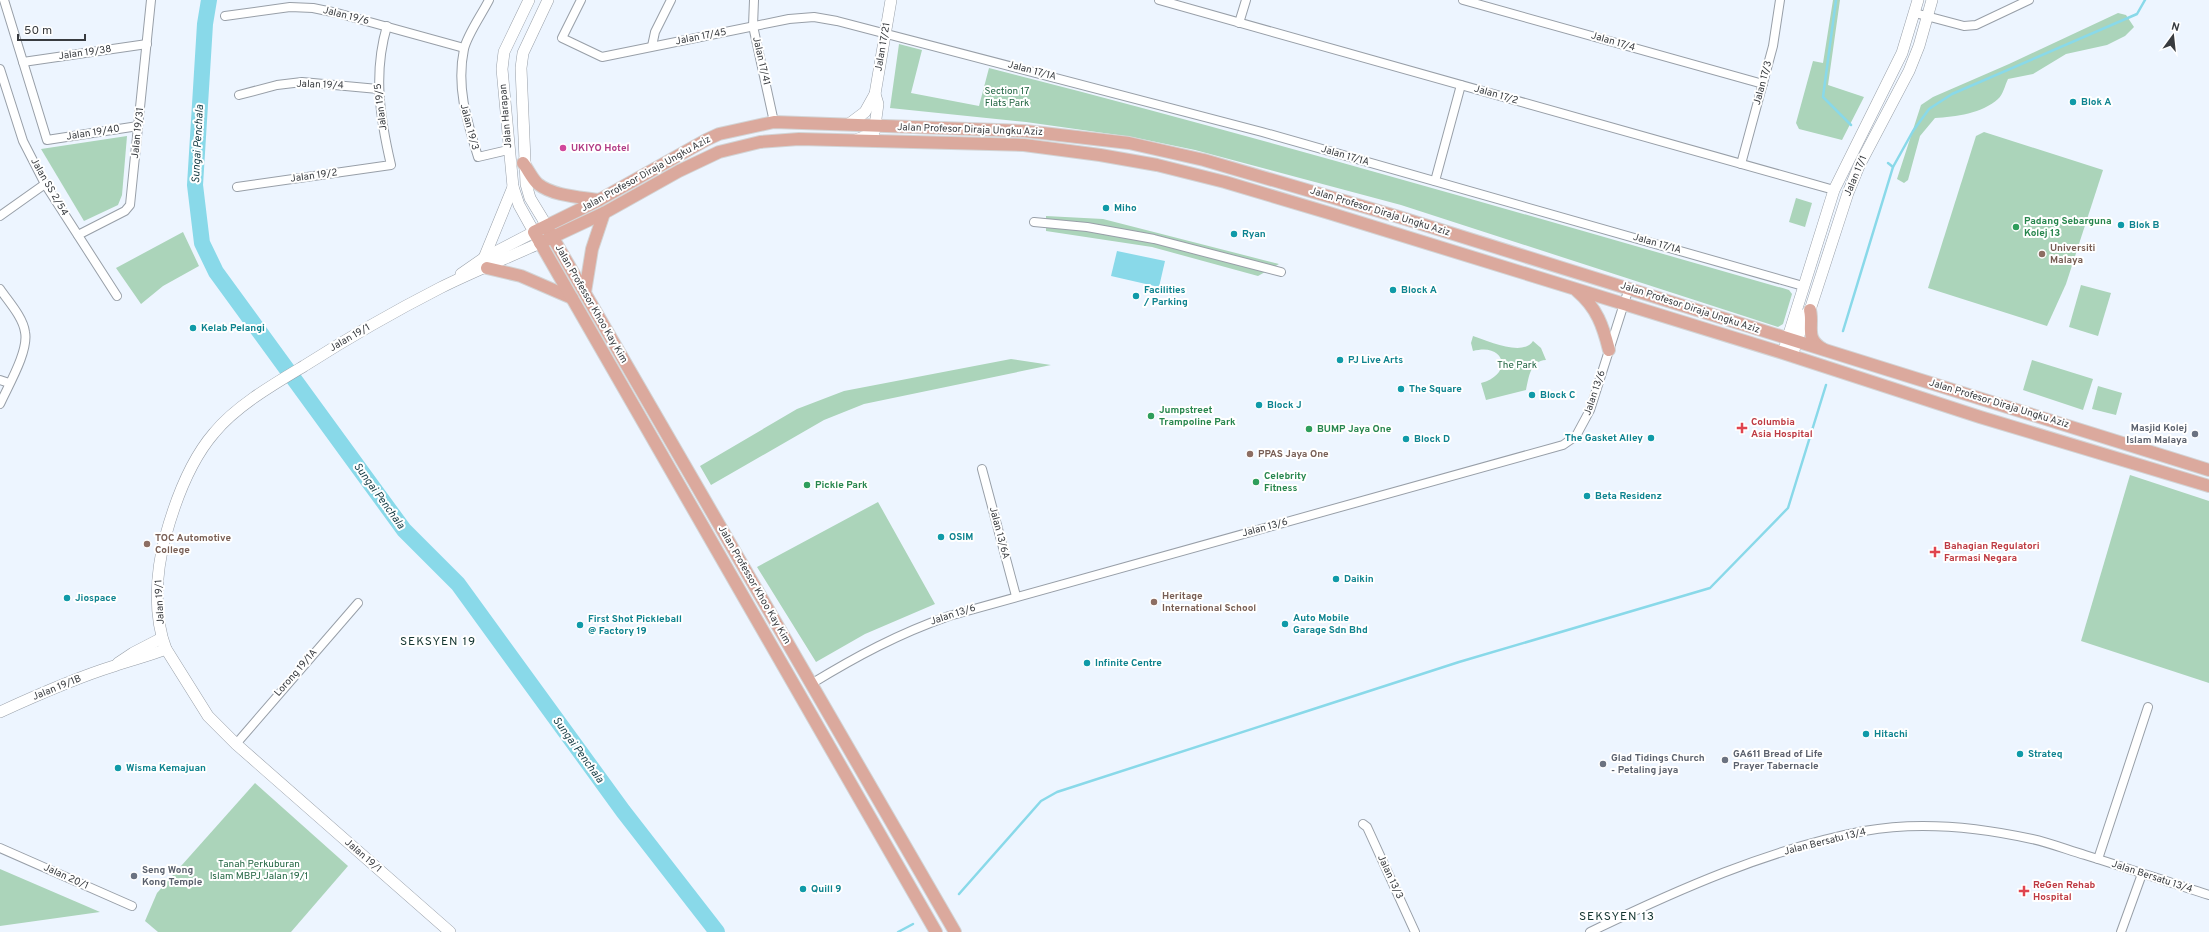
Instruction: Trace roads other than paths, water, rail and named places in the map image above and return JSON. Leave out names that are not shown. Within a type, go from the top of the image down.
[{"type":"main road","name":"Jalan Harapan","points":[[529,0],[510,39],[503,63],[508,150],[513,187],[519,205],[537,238]]},
{"type":"main road","name":"Jalan Harapan","points":[[547,226],[530,198],[526,184],[523,162],[521,75],[523,53],[548,0]]},
{"type":"main road","name":"Jalan 17/21","points":[[849,124],[865,112],[875,94],[891,0]]},
{"type":"main road","name":"Jalan 17/1","points":[[1787,355],[1792,340],[1803,286],[1834,190],[1894,70],[1907,39],[1918,0]]},
{"type":"main road","name":"Jalan 17/1","points":[[1792,340],[1806,314],[1810,310],[1848,193],[1859,166],[1909,71],[1928,17],[1932,0]]},
{"type":"main road","name":"Jalan 17/21","points":[[875,94],[878,104],[876,126]]},
{"type":"main road","name":"Jalan Profesor Diraja Ungku Aziz","points":[[537,238],[547,226],[599,200],[706,140],[719,134],[774,122],[1025,131],[1129,143],[1204,160],[1292,185],[1628,288],[2209,470]]},
{"type":"main road","points":[[851,140],[874,133],[876,126]]},
{"type":"main road","name":"Jalan Profesor Diraja Ungku Aziz","points":[[537,238],[553,237],[604,213],[679,171],[719,152],[760,142],[779,140],[851,140],[1024,145],[1100,155],[1157,165],[1225,182],[1329,213],[1787,355],[1980,417],[2209,486]]},
{"type":"main road","points":[[523,162],[537,183],[543,187],[563,194],[599,200]]},
{"type":"main road","points":[[513,187],[485,263],[521,276],[572,298]]},
{"type":"main road","points":[[585,292],[592,249],[604,213]]},
{"type":"main road","name":"Jalan Professor Khoo Kay Kim","points":[[547,226],[955,932]]},
{"type":"main road","name":"Jalan Professor Khoo Kay Kim","points":[[537,238],[936,932]]},
{"type":"main road","name":"Jalan 19/1","points":[[450,932],[236,744],[208,716],[166,649],[162,638],[158,605],[158,565],[176,499],[198,455],[214,433],[251,400],[310,362],[485,263],[537,238]]},
{"type":"main road","points":[[1574,289],[1594,308],[1604,329],[1609,350]]},
{"type":"main road","points":[[1810,310],[1810,332],[1816,345],[1829,352]]},
{"type":"main road","points":[[2163,472],[2209,491]]},
{"type":"main road","name":"Jalan 19/1B","points":[[0,712],[49,690],[114,665],[162,638]]},
{"type":"main road","name":"Jalan 19/1B","points":[[114,665],[133,662],[166,649]]},
{"type":"street","points":[[4,0],[23,62]]},
{"type":"street","name":"Jalan 19/3","points":[[489,0],[464,48],[461,74],[462,101],[467,124],[478,157],[508,150]]},
{"type":"street","name":"Jalan 17/45","points":[[581,0],[562,38],[602,57],[789,19],[814,18],[837,21],[885,33]]},
{"type":"street","points":[[652,46],[655,32],[671,0]]},
{"type":"street","name":"Jalan 17/41","points":[[754,0],[753,26],[774,122]]},
{"type":"street","name":"Jalan 17/2","points":[[1159,0],[1834,190]]},
{"type":"street","points":[[1239,23],[1246,0]]},
{"type":"street","name":"Jalan 17/4","points":[[1463,0],[1763,84]]},
{"type":"street","name":"Jalan 17/3","points":[[1740,164],[1773,46],[1780,0]]},
{"type":"street","points":[[1915,13],[1964,26],[1976,25],[2028,0]]},
{"type":"street","name":"Jalan 19/31","points":[[78,235],[125,211],[130,205],[151,1]]},
{"type":"street","name":"Jalan 19/6","points":[[225,16],[290,7],[313,8],[387,26],[464,48]]},
{"type":"street","name":"Jalan 19/5","points":[[387,26],[380,54],[378,89],[383,127],[391,165]]},
{"type":"street","name":"Jalan 17/1A","points":[[885,33],[1174,108],[1803,286]]},
{"type":"street","name":"Jalan 19/38","points":[[23,62],[147,44]]},
{"type":"street","name":"Jalan 19/40","points":[[23,62],[48,140],[138,126]]},
{"type":"street","name":"Jalan SS 2/54","points":[[0,69],[23,141],[45,184],[117,296]]},
{"type":"street","name":"Jalan 19/4","points":[[239,96],[277,85],[302,82],[378,89]]},
{"type":"street","points":[[1435,182],[1461,85]]},
{"type":"street","name":"Jalan 19/2","points":[[237,187],[391,165]]},
{"type":"street","points":[[0,216],[45,184]]},
{"type":"street","points":[[1034,222],[1087,227],[1154,240],[1281,272]]},
{"type":"street","name":"Jalan 13/6","points":[[811,684],[866,650],[910,630],[949,616],[1016,596],[1563,445],[1576,436],[1586,420],[1628,288]]},
{"type":"street","points":[[0,289],[20,320],[25,331],[26,346],[0,404]]},
{"type":"street","points":[[0,380],[9,383]]},
{"type":"street","name":"Jalan 13/6A","points":[[982,469],[1016,596]]},
{"type":"street","name":"Lorong 19/1A","points":[[236,744],[358,603]]},
{"type":"street","points":[[2098,859],[2148,707]]},
{"type":"street","name":"Jalan 13/3","points":[[1363,824],[1366,827],[1415,932]]},
{"type":"street","name":"Jalan Bersatu 13/4","points":[[1590,932],[1703,881],[1756,861],[1825,840],[1866,831],[1921,827],[1972,829],[2035,839],[2209,896]]},
{"type":"street","name":"Jalan 20/1","points":[[0,848],[132,906]]},
{"type":"street","points":[[2121,932],[2142,874]]},
{"type":"water","points":[[1117,251],[1165,261],[1159,287],[1111,276]]},
{"type":"waterway","name":"Sungai Penchala","points":[[209,0],[205,24],[195,185],[202,243],[216,272],[404,530],[458,584],[623,811],[717,932]]},
{"type":"waterway","points":[[1836,0],[1823,97],[1851,125]]},
{"type":"waterway","points":[[1843,331],[1893,167],[1913,131],[1929,109],[1952,94],[2137,14],[2145,0]]},
{"type":"waterway","points":[[1888,163],[1893,167]]},
{"type":"waterway","points":[[959,894],[1041,801],[1057,792],[1459,662],[1710,588],[1788,508],[1826,385]]},
{"type":"waterway","points":[[898,932],[913,924]]},
{"type":"place","name":"Blok A","points":[[2073,102]]},
{"type":"place","name":"UKIYO Hotel","points":[[563,148]]},
{"type":"place","name":"Miho","points":[[1106,208]]},
{"type":"place","name":"Blok B","points":[[2121,225]]},
{"type":"place","name":"Padang Sebarguna Kolej 13","points":[[2016,227]]},
{"type":"place","name":"Ryan","points":[[1234,234]]},
{"type":"place","name":"Universiti Malaya","points":[[2042,254]]},
{"type":"place","name":"Block A","points":[[1393,290]]},
{"type":"place","name":"Facilities / Parking","points":[[1136,296]]},
{"type":"place","name":"Kelab Pelangi","points":[[193,328]]},
{"type":"place","name":"PJ Live Arts","points":[[1340,360]]},
{"type":"place","name":"The Square","points":[[1401,389]]},
{"type":"place","name":"Block C","points":[[1532,395]]},
{"type":"place","name":"Block J","points":[[1259,405]]},
{"type":"place","name":"Jumpstreet Trampoline Park","points":[[1151,416]]},
{"type":"place","name":"Columbia Asia Hospital","points":[[1742,428]]},
{"type":"place","name":"BUMP Jaya One","points":[[1309,429]]},
{"type":"place","name":"Masjid Kolej Islam Malaya","points":[[2195,434]]},
{"type":"place","name":"The Gasket Alley","points":[[1651,438]]},
{"type":"place","name":"Block D","points":[[1406,439]]},
{"type":"place","name":"PPAS Jaya One","points":[[1250,454]]},
{"type":"place","name":"Celebrity Fitness","points":[[1256,482]]},
{"type":"place","name":"Pickle Park","points":[[807,485]]},
{"type":"place","name":"Beta Residenz","points":[[1587,496]]},
{"type":"place","name":"OSIM","points":[[941,537]]},
{"type":"place","name":"TOC Automotive College","points":[[147,544]]},
{"type":"place","name":"Bahagian Regulatori Farmasi Negara","points":[[1935,552]]},
{"type":"place","name":"Daikin","points":[[1336,579]]},
{"type":"place","name":"Jiospace","points":[[67,598]]},
{"type":"place","name":"Heritage International School","points":[[1154,602]]},
{"type":"place","name":"Auto Mobile Garage Sdn Bhd","points":[[1285,624]]},
{"type":"place","name":"First Shot Pickleball @ Factory 19","points":[[580,625]]},
{"type":"place","name":"Infinite Centre","points":[[1087,663]]},
{"type":"place","name":"Hitachi","points":[[1866,734]]},
{"type":"place","name":"Strateq","points":[[2020,754]]},
{"type":"place","name":"GA611 Bread of Life Prayer Tabernacle","points":[[1725,760]]},
{"type":"place","name":"Glad Tidings Church - Petaling jaya","points":[[1603,764]]},
{"type":"place","name":"Wisma Kemajuan","points":[[118,768]]},
{"type":"place","name":"Seng Wong Kong Temple","points":[[134,876]]},
{"type":"place","name":"Quill 9","points":[[803,889]]},
{"type":"place","name":"ReGen Rehab Hospital","points":[[2024,891]]},
{"type":"district","name":"SEKSYEN 19","points":[[438,642]]},
{"type":"district","name":"SEKSYEN 13","points":[[1617,917]]},
{"type":"park label","name":"Section 17 Flats Park","points":[[1007,96]]},
{"type":"park label","name":"The Park","points":[[1517,365]]},
{"type":"park label","name":"Tanah Perkuburan Islam MBPJ Jalan 19/1","points":[[259,870]]}]
